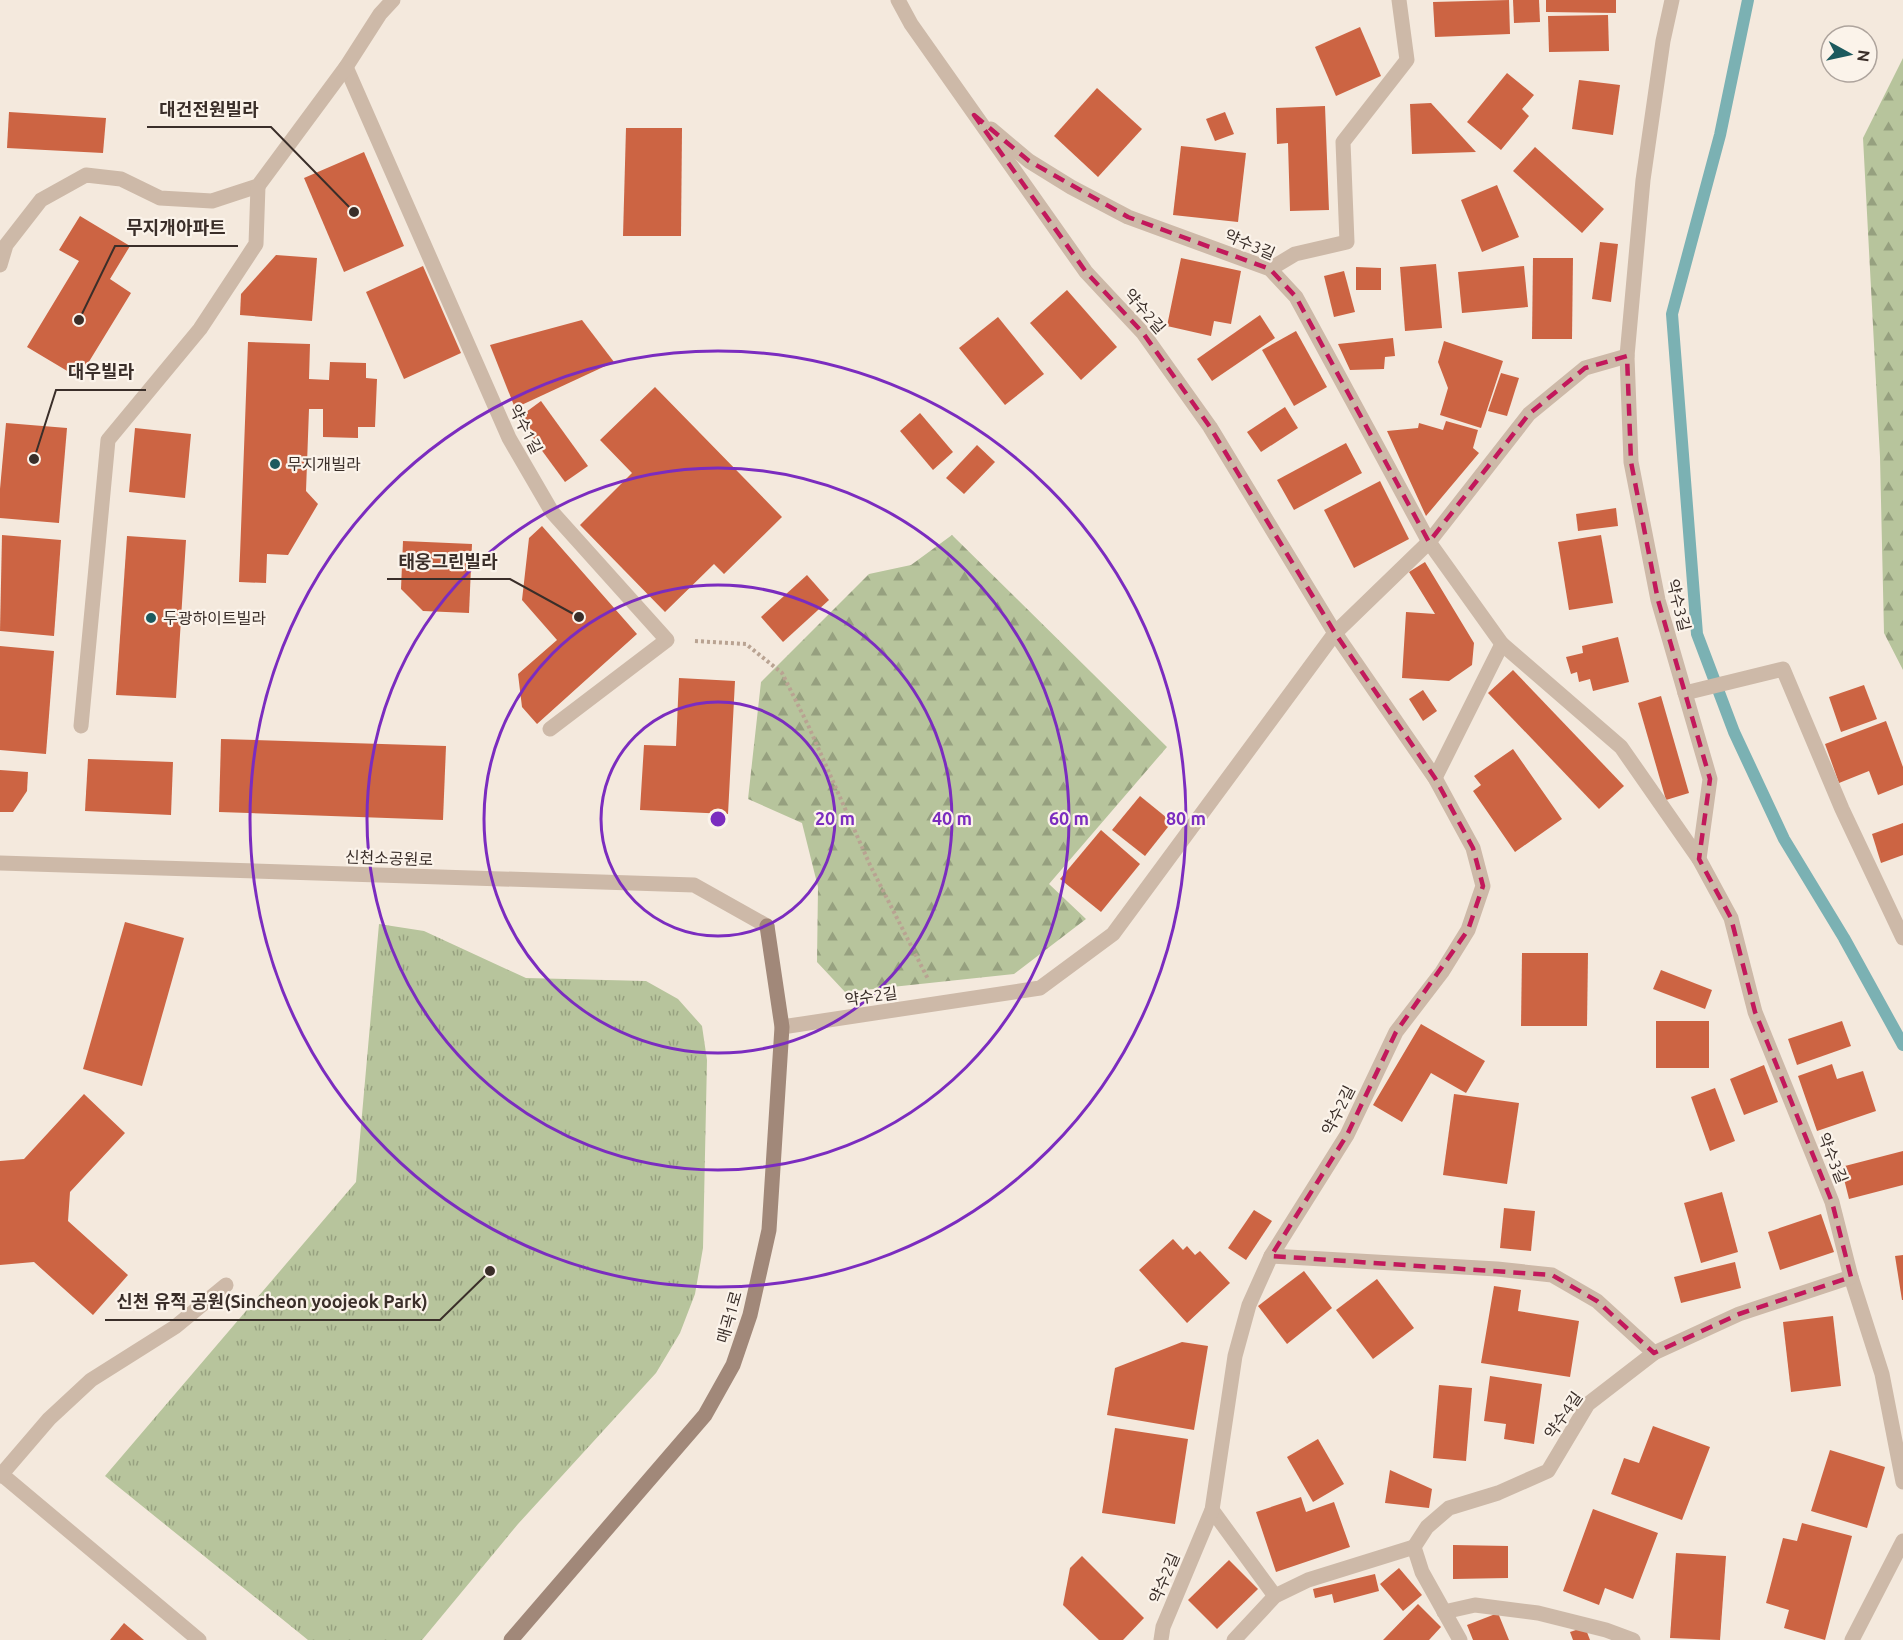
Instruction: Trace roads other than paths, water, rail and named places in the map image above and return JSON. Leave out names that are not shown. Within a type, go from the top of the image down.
[{"type":"street","points":[[81,726],[108,440],[200,329],[256,244],[258,186],[346,67],[380,14],[393,0]]},
{"type":"street","name":"약수2길","points":[[898,0],[911,24],[974,116],[1086,272],[1143,333],[1210,427],[1335,633],[1435,778],[1473,848],[1483,886],[1468,930],[1442,972],[1396,1032],[1347,1135],[1271,1256],[1249,1305],[1235,1356],[1212,1510],[1163,1627],[1161,1640]]},
{"type":"street","points":[[1270,269],[1295,254],[1347,242],[1343,142],[1407,60],[1399,0]]},
{"type":"street","name":"약수3길","points":[[1672,0],[1663,40],[1642,180],[1627,356],[1631,462],[1658,600],[1710,779],[1699,859]]},
{"type":"street","name":"약수1길","points":[[346,67],[508,438],[552,512],[667,640],[550,729]]},
{"type":"street","name":"약수3길","points":[[974,116],[1029,161],[1118,212],[1270,269],[1296,297],[1429,542],[1502,644],[1621,747],[1699,859],[1731,918],[1755,1012],[1832,1202],[1851,1277],[1882,1374],[1903,1482]]},
{"type":"street","points":[[0,265],[6,245],[41,200],[86,175],[121,179],[160,198],[212,201],[258,186]]},
{"type":"street","points":[[1335,633],[1429,542],[1528,414],[1585,368],[1627,356]]},
{"type":"street","name":"약수2길","points":[[782,1027],[1041,988],[1113,934],[1335,633]]},
{"type":"street","points":[[1435,778],[1502,644]]},
{"type":"street","points":[[1684,693],[1784,669],[1842,809],[1903,938]]},
{"type":"street","name":"신천소공원로","points":[[0,863],[694,885],[767,926]]},
{"type":"street","name":"매곡1로","points":[[511,1640],[705,1415],[733,1365],[750,1315],[769,1230],[782,1027],[767,926]]},
{"type":"street","points":[[1271,1256],[1497,1269],[1552,1275],[1597,1301],[1654,1353]]},
{"type":"street","name":"약수4길","points":[[1414,1547],[1427,1527],[1449,1508],[1498,1492],[1548,1471],[1588,1404],[1654,1353],[1739,1314],[1851,1277]]},
{"type":"street","points":[[199,1640],[0,1474],[49,1419],[91,1380],[175,1328],[226,1285]]},
{"type":"street","points":[[1212,1510],[1275,1596]]},
{"type":"street","points":[[1852,1640],[1903,1541]]},
{"type":"street","points":[[1234,1640],[1275,1596],[1308,1580],[1414,1547],[1422,1572],[1460,1640]]},
{"type":"street","points":[[1444,1612],[1475,1605],[1538,1613],[1606,1630],[1633,1640]]},
{"type":"waterway","points":[[1748,0],[1720,135],[1672,314],[1697,634],[1734,732],[1784,839],[1844,938],[1903,1045]]},
{"type":"place","name":"대건전원빌라","points":[[354,212]]},
{"type":"place","name":"무지개아파트","points":[[79,320]]},
{"type":"place","name":"대우빌라","points":[[34,459]]},
{"type":"place","name":"무지개빌라","points":[[275,464]]},
{"type":"place","name":"태웅그린빌라","points":[[579,617]]},
{"type":"place","name":"두광하이트빌라","points":[[151,618]]},
{"type":"place","name":"신천 유적 공원(Sincheon yoojeok Park)","points":[[490,1271]]}]
